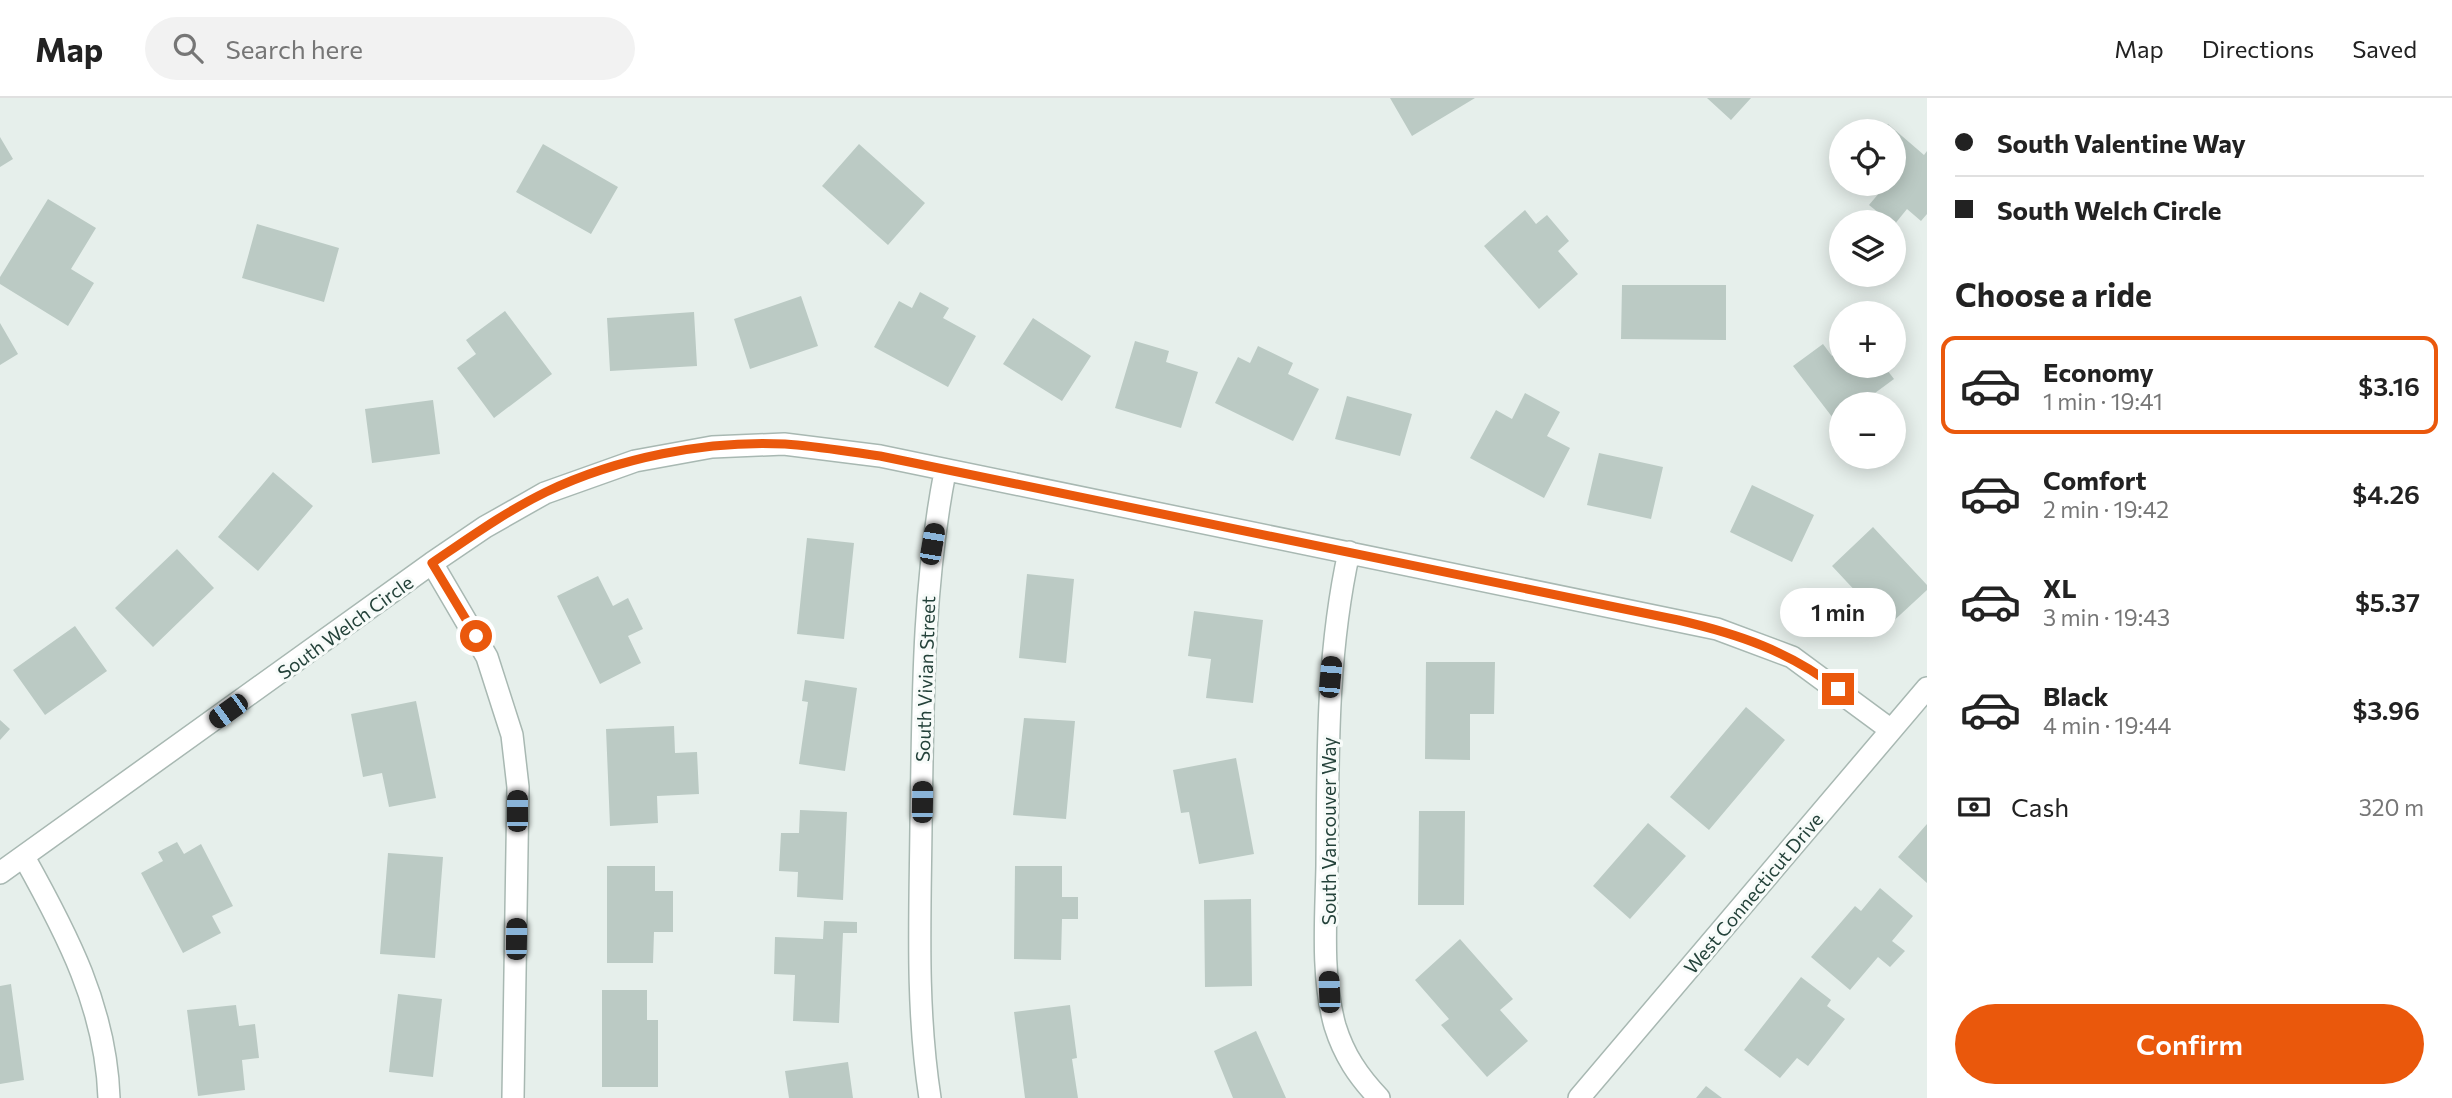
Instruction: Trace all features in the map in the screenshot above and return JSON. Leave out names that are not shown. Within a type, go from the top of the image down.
[{"type":"street","name":"South Welch Circle","points":[[0,873],[485,527],[545,493],[601,471],[673,453],[712,447],[784,444],[880,456],[945,472],[1678,620],[1745,637],[1792,657],[1891,730]]},
{"type":"street","name":"South Vivian Street","points":[[930,1098],[919,989],[924,641],[932,544],[945,472]]},
{"type":"street","name":"South Vancouver Way","points":[[1349,552],[1334,636],[1329,700],[1326,914],[1329,992],[1344,1050],[1356,1072],[1379,1098]]},
{"type":"street","points":[[432,563],[487,657],[512,735],[518,787],[513,1098]]},
{"type":"street","name":"West Connecticut Drive","points":[[1580,1098],[1927,688]]},
{"type":"street","points":[[24,857],[59,919],[95,1005],[104,1039],[109,1098]]},
{"type":"building","points":[[1390,98],[1475,98],[1412,136]]},
{"type":"building","points":[[1707,98],[1751,98],[1731,120]]},
{"type":"building","points":[[0,137],[13,159],[0,167]]},
{"type":"building","points":[[1906,140],[1924,155],[1927,151],[1927,214],[1921,221],[1907,209],[1875,210],[1869,205],[1877,196],[1906,196]]},
{"type":"building","points":[[543,144],[618,187],[591,234],[516,192]]},
{"type":"building","points":[[859,144],[925,203],[888,245],[822,186]]},
{"type":"building","points":[[48,199],[96,228],[71,269],[94,283],[68,326],[0,284],[0,277]]},
{"type":"building","points":[[1525,210],[1536,224],[1547,215],[1569,241],[1558,251],[1578,274],[1539,309],[1484,246]]},
{"type":"building","points":[[257,224],[339,248],[324,302],[242,278]]},
{"type":"building","points":[[1622,285],[1726,285],[1726,340],[1621,339]]},
{"type":"building","points":[[920,292],[949,308],[943,318],[976,336],[948,387],[874,347],[899,301],[912,308]]},
{"type":"building","points":[[801,296],[818,346],[750,369],[734,319]]},
{"type":"building","points":[[505,311],[552,374],[494,418],[457,368],[476,354],[466,340]]},
{"type":"building","points":[[694,312],[697,366],[610,371],[607,318]]},
{"type":"building","points":[[1033,318],[1091,356],[1062,401],[1003,364]]},
{"type":"building","points":[[0,323],[18,354],[0,365]]},
{"type":"building","points":[[1135,341],[1169,351],[1166,362],[1198,372],[1181,428],[1115,408]]},
{"type":"building","points":[[1823,344],[1829,352],[1829,378],[1894,379],[1876,392],[1829,392],[1829,413],[1793,366]]},
{"type":"building","points":[[1258,346],[1293,363],[1288,374],[1319,389],[1293,441],[1215,403],[1238,357],[1250,363]]},
{"type":"building","points":[[1525,393],[1560,412],[1547,436],[1570,448],[1544,498],[1470,458],[1496,410],[1512,419]]},
{"type":"building","points":[[1347,396],[1412,414],[1400,456],[1335,439]]},
{"type":"building","points":[[433,400],[440,454],[372,463],[365,409]]},
{"type":"building","points":[[1599,453],[1663,467],[1651,519],[1587,505]]},
{"type":"building","points":[[273,472],[313,506],[258,571],[218,537]]},
{"type":"building","points":[[1752,485],[1814,515],[1792,562],[1730,532]]},
{"type":"building","points":[[1873,527],[1927,585],[1927,590],[1888,626],[1832,566]]},
{"type":"building","points":[[807,538],[854,543],[844,639],[797,634]]},
{"type":"building","points":[[177,549],[214,588],[153,647],[115,608]]},
{"type":"building","points":[[1027,574],[1074,579],[1066,663],[1019,658]]},
{"type":"building","points":[[598,576],[613,606],[628,598],[643,629],[628,636],[641,663],[600,684],[557,596]]},
{"type":"building","points":[[1194,611],[1263,620],[1253,703],[1206,698],[1211,659],[1188,656]]},
{"type":"building","points":[[75,626],[107,671],[45,715],[13,670]]},
{"type":"building","points":[[1426,662],[1495,662],[1494,714],[1470,714],[1470,760],[1425,759]]},
{"type":"building","points":[[805,680],[857,688],[845,771],[799,764],[808,702],[802,701]]},
{"type":"building","points":[[416,701],[436,798],[389,807],[382,773],[363,777],[351,714]]},
{"type":"building","points":[[1746,707],[1785,740],[1709,830],[1670,797]]},
{"type":"building","points":[[1024,718],[1075,721],[1066,819],[1013,815]]},
{"type":"building","points":[[0,720],[10,729],[0,740]]},
{"type":"building","points":[[674,726],[675,753],[697,752],[699,794],[657,796],[658,823],[610,826],[606,729]]},
{"type":"building","points":[[1236,758],[1254,854],[1199,864],[1189,812],[1181,813],[1173,770]]},
{"type":"building","points":[[800,810],[847,812],[843,900],[797,897],[798,872],[779,871],[781,833],[799,833]]},
{"type":"building","points":[[1419,811],[1465,811],[1464,905],[1418,905]]},
{"type":"building","points":[[1648,823],[1686,856],[1630,919],[1593,886]]},
{"type":"building","points":[[1927,824],[1927,883],[1898,857]]},
{"type":"building","points":[[177,842],[184,854],[201,844],[233,906],[212,916],[221,933],[183,953],[141,873],[163,861],[158,852]]},
{"type":"building","points":[[388,853],[443,857],[435,958],[380,954]]},
{"type":"building","points":[[607,866],[655,866],[655,891],[673,891],[673,932],[654,932],[653,963],[607,963]]},
{"type":"building","points":[[1015,866],[1062,866],[1062,897],[1078,897],[1078,919],[1062,919],[1061,960],[1014,959]]},
{"type":"building","points":[[1880,888],[1913,916],[1892,941],[1905,951],[1890,967],[1878,957],[1850,990],[1811,957],[1855,906],[1861,911]]},
{"type":"building","points":[[1251,899],[1252,986],[1205,987],[1204,900]]},
{"type":"building","points":[[824,921],[857,922],[857,933],[843,933],[839,1023],[793,1021],[795,975],[774,974],[775,937],[823,939]]},
{"type":"building","points":[[1460,939],[1513,999],[1500,1010],[1528,1041],[1487,1077],[1441,1025],[1449,1019],[1415,980]]},
{"type":"building","points":[[1801,977],[1831,1000],[1827,1006],[1845,1019],[1808,1066],[1797,1058],[1780,1078],[1744,1050]]},
{"type":"building","points":[[11,984],[24,1080],[0,1084],[0,986]]},
{"type":"building","points":[[602,990],[647,990],[647,1020],[658,1020],[658,1087],[602,1087]]},
{"type":"building","points":[[398,994],[442,999],[433,1077],[389,1072]]},
{"type":"building","points":[[236,1005],[239,1026],[255,1024],[259,1058],[242,1060],[245,1090],[198,1096],[187,1010]]},
{"type":"building","points":[[1070,1005],[1077,1058],[1072,1059],[1078,1098],[1025,1098],[1014,1012]]},
{"type":"building","points":[[1256,1031],[1286,1098],[1233,1098],[1214,1051]]},
{"type":"building","points":[[848,1062],[853,1098],[789,1098],[785,1071]]},
{"type":"building","points":[[1706,1086],[1722,1098],[1696,1098]]},
{"type":"route","points":[[476,636],[432,563],[485,527],[545,493],[635,461],[712,447],[784,444],[880,456],[945,472],[1349,552],[1717,629],[1770,646],[1792,657],[1838,689]]}]
